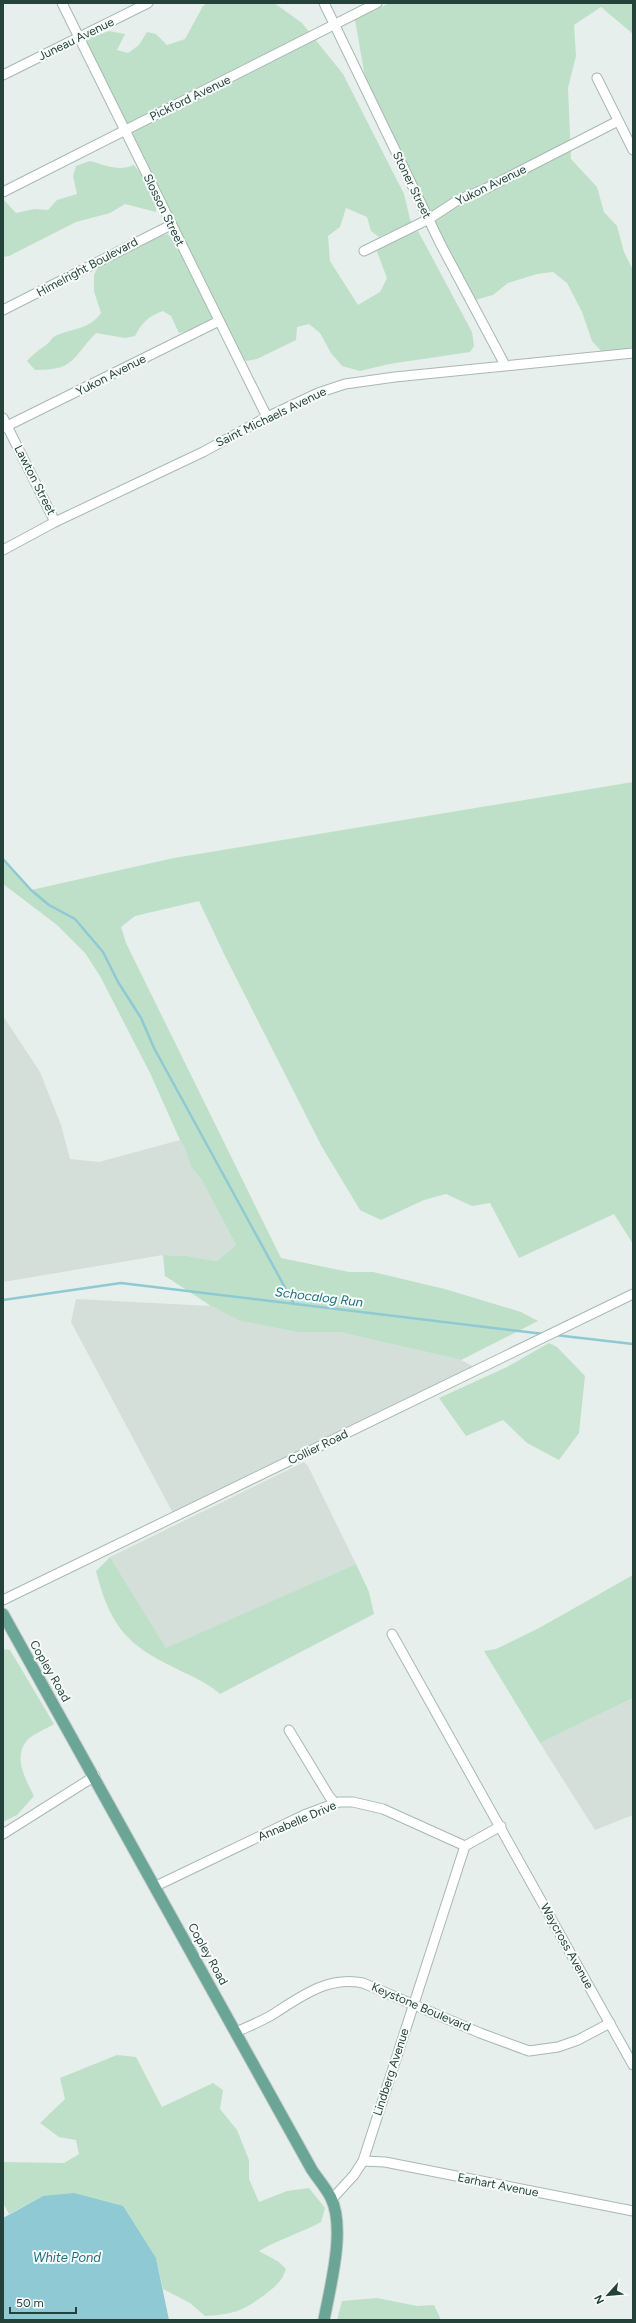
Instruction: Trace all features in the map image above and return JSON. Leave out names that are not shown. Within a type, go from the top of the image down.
[{"type":"main road","name":"Copley Road","points":[[3,1614],[95,1776],[312,2170],[332,2199],[337,2223],[335,2261],[324,2320]]},
{"type":"street","name":"Slosson Street","points":[[62,3],[267,417]]},
{"type":"street","name":"Juneau Avenue","points":[[3,75],[148,3]]},
{"type":"street","name":"Stoner Street","points":[[324,3],[429,219],[505,365]]},
{"type":"street","name":"Pickford Avenue","points":[[3,192],[377,3]]},
{"type":"street","points":[[597,78],[633,150]]},
{"type":"street","name":"Yukon Avenue","points":[[364,251],[429,219],[458,200],[485,189],[618,122]]},
{"type":"street","name":"Himelright Boulevard","points":[[3,310],[171,225]]},
{"type":"street","name":"Yukon Avenue","points":[[4,424],[219,321]]},
{"type":"street","name":"Saint Michaels Avenue","points":[[3,550],[55,522],[203,452],[267,417],[318,393],[344,384],[505,365],[633,353]]},
{"type":"street","name":"Lawton Street","points":[[4,424],[55,522]]},
{"type":"street","name":"Collier Road","points":[[3,1600],[522,1348],[562,1327],[633,1294]]},
{"type":"street","name":"Waycross Avenue","points":[[392,1634],[501,1826],[633,2065]]},
{"type":"street","points":[[289,1730],[328,1796],[335,1803]]},
{"type":"street","points":[[3,1834],[95,1776]]},
{"type":"street","name":"Annabelle Drive","points":[[156,1886],[304,1815],[335,1803],[353,1802],[384,1809],[465,1846]]},
{"type":"street","points":[[465,1846],[501,1826]]},
{"type":"street","name":"Lindberg Avenue","points":[[332,2199],[354,2175],[363,2161],[465,1846]]},
{"type":"street","name":"Keystone Boulevard","points":[[236,2032],[274,2013],[288,2003],[321,1985],[337,1981],[350,1980],[363,1983],[414,2003],[480,2033],[529,2050],[558,2047],[578,2040],[610,2023]]},
{"type":"street","name":"Earhart Avenue","points":[[363,2161],[392,2164],[633,2211]]},
{"type":"shaded area","points":[[3,1016],[40,1072],[61,1125],[70,1159],[99,1162],[180,1140],[185,1149],[191,1167],[201,1179],[236,1245],[217,1261],[188,1256],[163,1255],[3,1282]]},
{"type":"shaded area","points":[[76,1299],[211,1306],[242,1321],[296,1332],[339,1332],[461,1360],[478,1369],[175,1517],[71,1322]]},
{"type":"shaded area","points":[[304,1462],[308,1466],[356,1564],[166,1649],[110,1557]]},
{"type":"shaded area","points":[[633,1698],[633,1815],[595,1830],[540,1743]]},
{"type":"green space","points":[[207,3],[274,3],[302,23],[343,74],[404,194],[411,223],[379,237],[371,231],[367,217],[346,208],[340,227],[328,236],[330,261],[358,305],[380,292],[387,278],[376,249],[418,231],[472,332],[474,346],[470,352],[389,364],[360,371],[342,366],[331,353],[320,333],[309,324],[297,327],[296,340],[257,359],[246,361],[239,352],[85,40],[109,31],[125,34],[117,50],[128,53],[139,45],[147,32],[156,34],[167,45],[185,39],[203,6]]},
{"type":"green space","points":[[389,3],[633,3],[633,34],[601,7],[574,25],[576,56],[568,88],[571,159],[597,187],[604,212],[617,226],[624,252],[633,270],[633,349],[602,352],[592,341],[582,312],[567,283],[553,272],[537,274],[508,283],[493,295],[475,300],[443,241],[365,77],[355,20]]},
{"type":"green space","points":[[90,161],[117,168],[134,165],[146,181],[152,193],[156,206],[156,212],[125,204],[110,213],[76,222],[9,256],[3,257],[3,199],[16,213],[34,209],[48,210],[57,200],[77,194],[73,176],[76,166]]},
{"type":"green space","points":[[168,234],[178,247],[212,315],[212,319],[194,329],[179,333],[171,316],[163,311],[146,320],[135,336],[125,338],[96,333],[76,356],[65,365],[58,368],[35,370],[27,361],[34,354],[54,337],[61,333],[86,326],[96,319],[101,313],[94,291],[94,275],[99,265],[148,240]]},
{"type":"green space","points":[[633,782],[633,1244],[614,1214],[519,1258],[490,1203],[472,1206],[446,1194],[424,1200],[381,1220],[360,1210],[322,1147],[225,956],[199,901],[135,916],[121,927],[126,943],[281,1258],[349,1272],[373,1272],[445,1289],[521,1312],[538,1321],[461,1360],[339,1332],[296,1332],[241,1321],[211,1306],[165,1276],[163,1255],[188,1256],[217,1261],[236,1245],[201,1179],[191,1167],[185,1149],[150,1073],[100,976],[85,953],[57,925],[3,884],[3,859],[31,890],[174,858]]},
{"type":"green space","points":[[549,1343],[557,1347],[585,1376],[579,1433],[559,1460],[527,1443],[503,1420],[466,1436],[439,1398],[507,1367]]},
{"type":"green space","points":[[110,1557],[166,1648],[356,1564],[369,1592],[374,1614],[220,1694],[201,1681],[152,1656],[139,1647],[119,1627],[106,1602],[96,1571]]},
{"type":"green space","points":[[633,1575],[633,1698],[540,1743],[484,1651],[496,1649],[539,1628]]},
{"type":"green space","points":[[3,1649],[10,1650],[54,1724],[34,1735],[25,1743],[21,1756],[22,1770],[34,1796],[17,1815],[3,1822]]},
{"type":"green space","points":[[117,2055],[136,2057],[162,2107],[213,2083],[223,2090],[220,2109],[237,2130],[249,2160],[249,2179],[259,2202],[287,2191],[309,2188],[325,2208],[321,2222],[259,2251],[279,2262],[286,2269],[283,2277],[276,2285],[245,2308],[231,2313],[205,2316],[190,2303],[163,2289],[156,2258],[43,2196],[9,2214],[3,2203],[3,2162],[64,2163],[79,2154],[76,2140],[59,2137],[40,2123],[65,2099],[60,2078]]},
{"type":"green space","points":[[377,2298],[417,2306],[434,2305],[441,2320],[337,2320],[342,2301]]},
{"type":"water","name":"White Pond","points":[[74,2193],[123,2206],[156,2258],[169,2320],[3,2320],[3,2218],[43,2196]]},
{"type":"waterway","points":[[3,859],[31,890],[49,905],[75,919],[103,952],[118,982],[141,1018],[154,1048],[294,1304]]},
{"type":"waterway","name":"Schocalog Run","points":[[3,1300],[121,1283],[544,1334]]},
{"type":"waterway","name":"Schocalog Run","points":[[555,1335],[633,1344]]}]
